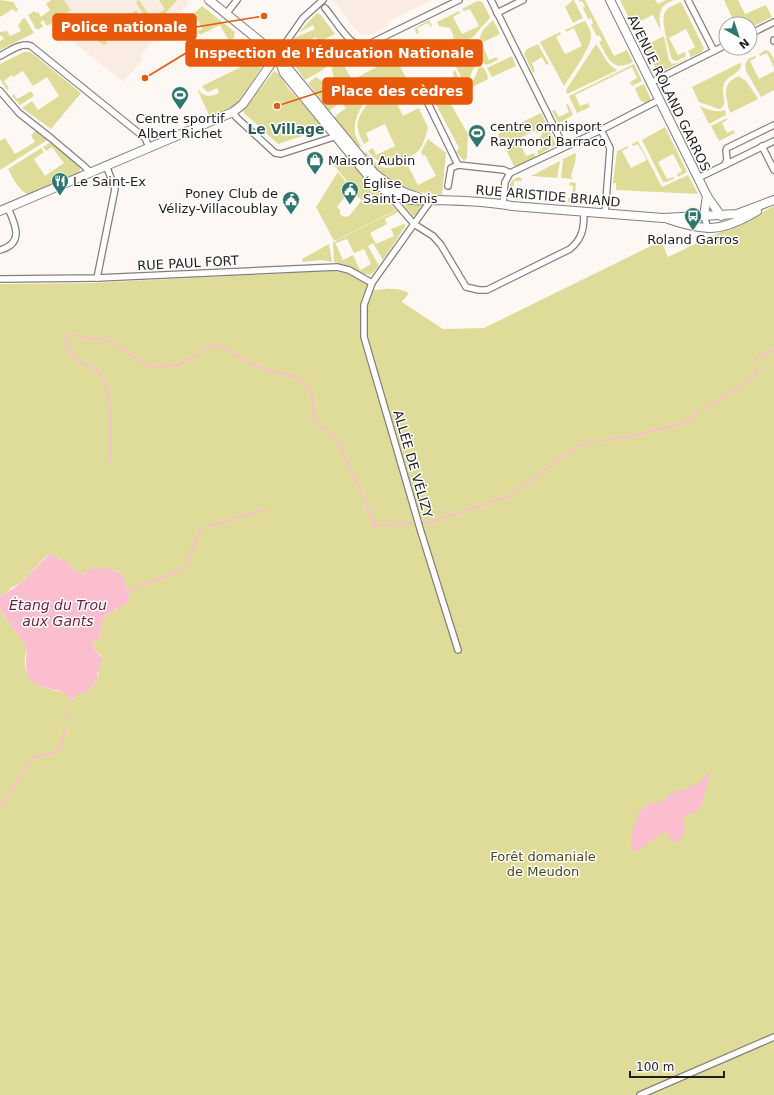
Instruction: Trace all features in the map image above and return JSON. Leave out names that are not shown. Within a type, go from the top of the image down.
[{"type":"street","points":[[209,0],[277,55]]},
{"type":"street","points":[[226,14],[237,0]]},
{"type":"street","points":[[0,250],[11,245],[15,240],[17,232],[15,225],[4,209],[233,112],[243,104],[303,18],[323,0]]},
{"type":"street","points":[[325,8],[348,38],[353,42],[369,44],[459,0]]},
{"type":"street","points":[[491,0],[564,148]]},
{"type":"street","points":[[497,14],[523,0]]},
{"type":"street","name":"AVENUE ROLAND GARROS","points":[[610,0],[707,196],[721,216]]},
{"type":"street","points":[[688,0],[714,51]]},
{"type":"street","points":[[758,30],[774,22]]},
{"type":"street","points":[[0,56],[22,46],[31,46],[145,138],[149,147]]},
{"type":"street","points":[[650,83],[718,49]]},
{"type":"street","name":"RUE ARISTIDE BRIAND","points":[[277,55],[284,73],[374,173],[385,182],[399,190],[431,200]]},
{"type":"street","points":[[423,93],[458,165]]},
{"type":"street","points":[[0,94],[19,113],[90,172]]},
{"type":"street","points":[[503,204],[505,182],[510,173],[601,130],[659,100]]},
{"type":"street","points":[[233,112],[236,117],[274,153],[281,154],[338,134]]},
{"type":"street","points":[[725,165],[727,148],[774,125]]},
{"type":"street","points":[[601,130],[610,144],[605,213]]},
{"type":"street","name":"RUE ARISTIDE BRIAND","points":[[338,134],[370,178],[385,191],[406,199],[418,201],[431,200],[503,204],[512,206],[663,218],[739,214],[771,201]]},
{"type":"street","points":[[698,178],[774,141]]},
{"type":"street","points":[[762,146],[774,170]]},
{"type":"street","points":[[97,278],[115,189],[106,165]]},
{"type":"street","points":[[448,186],[451,168],[458,165],[504,170],[510,173]]},
{"type":"street","points":[[385,191],[414,224],[433,236],[441,245],[466,287],[479,290],[487,290],[570,250],[578,243],[581,236],[584,211]]},
{"type":"street","points":[[707,196],[704,216],[711,229]]},
{"type":"street","name":"ALLÉE DE VÉLIZY","points":[[431,200],[372,283],[364,305],[364,337],[421,532],[458,650]]},
{"type":"street","points":[[711,229],[741,221],[771,201]]},
{"type":"street","points":[[711,229],[720,222],[721,216]]},
{"type":"street","name":"RUE ARISTIDE BRIAND","points":[[663,218],[711,229]]},
{"type":"street","name":"RUE PAUL FORT","points":[[0,279],[97,278],[337,267],[349,270],[372,283]]},
{"type":"street","points":[[640,1095],[774,1037]]},
{"type":"shaded area","points":[[64,0],[186,0],[189,3],[141,54],[143,59],[123,82],[57,29],[54,21]]},
{"type":"shaded area","points":[[333,0],[432,0],[389,21],[388,25],[376,33],[368,35],[362,34],[355,29]]},
{"type":"green space","points":[[0,0],[13,2],[18,10],[16,12],[13,9],[0,17]]},
{"type":"green space","points":[[51,0],[64,0],[71,10],[47,26],[43,20],[40,23],[44,26],[36,29],[28,15],[34,11],[36,13],[38,12],[41,17],[50,10],[46,4]]},
{"type":"green space","points":[[139,0],[151,18],[165,9],[159,0],[177,0],[162,17],[147,20],[136,2]]},
{"type":"green space","points":[[573,0],[583,18],[573,23],[565,7]]},
{"type":"green space","points":[[579,0],[585,0],[614,56],[627,50],[633,62],[620,66],[615,65],[608,58],[599,42],[602,40],[599,35],[597,36],[591,25],[593,23],[591,18],[588,19],[583,8],[585,6],[582,1],[580,2]]},
{"type":"green space","points":[[620,0],[655,0],[658,4],[666,0],[674,0],[668,2],[660,12],[661,31],[653,15],[636,23],[645,42],[642,44]]},
{"type":"green space","points":[[724,0],[738,0],[745,14],[766,5],[772,17],[758,24],[758,16],[731,16]]},
{"type":"green space","points":[[477,1],[481,1],[483,3],[490,17],[489,19],[473,37],[449,52],[448,45],[454,37],[450,28],[439,26],[437,22],[459,11],[460,13],[453,17],[462,34],[479,26],[470,9],[464,11],[462,9]]},
{"type":"green space","points":[[681,2],[704,48],[702,52],[691,57],[688,51],[695,47],[686,29],[669,38],[678,55],[685,52],[686,56],[677,61],[673,60],[671,57],[664,28],[664,16],[668,9]]},
{"type":"green space","points":[[202,6],[235,32],[234,38],[229,41],[220,25],[200,35],[198,31],[202,29],[198,20],[180,29],[185,38],[181,40],[178,29]]},
{"type":"green space","points":[[136,10],[141,18],[136,21],[132,15],[119,23],[118,22]]},
{"type":"green space","points":[[317,13],[320,14],[335,34],[319,42],[316,37],[297,46],[307,67],[326,58],[322,49],[344,39],[354,46],[321,71],[305,80],[291,61],[288,53],[289,45],[294,38],[315,29],[313,25],[298,33]]},
{"type":"green space","points":[[25,18],[34,33],[0,50],[0,41],[4,39],[1,35],[0,36],[0,32],[7,31],[10,36],[21,31],[18,25],[21,20]]},
{"type":"green space","points":[[429,20],[432,26],[431,27],[428,23],[417,28],[419,33],[416,34],[415,28]]},
{"type":"green space","points":[[493,20],[500,34],[481,43],[489,60],[497,57],[498,60],[487,65],[484,63],[480,55],[479,40],[483,30]]},
{"type":"green space","points":[[584,21],[590,30],[590,41],[580,61],[564,86],[540,42],[560,32],[561,34],[556,37],[565,54],[582,46],[574,28],[566,32],[565,30]]},
{"type":"green space","points":[[97,27],[107,43],[104,45],[90,35]]},
{"type":"green space","points":[[664,36],[669,60],[672,64],[686,60],[658,73],[644,46]]},
{"type":"green space","points":[[472,42],[475,42],[476,45],[475,66],[465,85],[450,55]]},
{"type":"green space","points":[[538,44],[549,64],[546,65],[542,57],[532,63],[535,71],[533,73],[524,54],[527,49]]},
{"type":"green space","points":[[596,44],[607,61],[617,70],[567,94],[566,90]]},
{"type":"green space","points":[[238,47],[244,52],[254,53],[258,65],[261,68],[238,103],[210,117],[197,89],[202,94],[207,96],[213,96],[219,93],[217,88],[208,92],[202,86],[241,67],[233,50]]},
{"type":"green space","points":[[390,47],[406,78],[393,80],[386,83],[379,87],[366,100],[357,116],[355,124],[356,136],[361,146],[358,147],[334,117],[346,108],[341,102],[329,111],[308,83],[316,77],[326,84],[330,82],[334,78],[332,68],[333,65],[339,59],[348,54],[359,51],[341,60],[352,80],[377,67],[372,54]]},
{"type":"green space","points":[[265,49],[270,56],[266,67],[262,63],[258,54]]},
{"type":"green space","points":[[766,50],[769,51],[774,59],[774,68],[767,53],[760,56],[759,54]]},
{"type":"green space","points":[[24,52],[33,54],[81,93],[51,129],[22,108],[32,101],[38,110],[59,96],[47,77],[33,86],[23,71],[13,77],[12,75],[4,81],[9,88],[7,90],[0,79],[0,64]]},
{"type":"green space","points":[[512,56],[516,66],[492,77],[487,68]]},
{"type":"green space","points":[[755,56],[756,58],[750,61],[759,79],[774,71],[774,90],[761,97],[746,71],[745,65],[748,59]]},
{"type":"green space","points":[[740,63],[741,67],[739,70],[728,78],[724,84],[724,105],[722,107],[719,109],[699,102],[692,87]]},
{"type":"green space","points":[[634,64],[642,81],[632,86],[630,82],[637,78],[632,67],[575,95],[580,106],[588,103],[590,107],[577,113],[569,96]]},
{"type":"green space","points":[[481,66],[484,68],[488,79],[471,88],[469,87],[479,67]]},
{"type":"green space","points":[[455,70],[463,86],[462,91],[445,100],[428,87],[429,84],[441,77],[443,82],[454,76],[453,72]]},
{"type":"green space","points":[[274,71],[279,74],[288,88],[321,124],[320,130],[278,144],[244,113],[243,111]]},
{"type":"green space","points":[[739,76],[747,82],[758,99],[730,113],[726,89],[729,82]]},
{"type":"green space","points":[[407,82],[409,87],[393,95],[403,116],[419,108],[428,128],[423,144],[417,152],[401,161],[386,164],[377,160],[368,151],[373,148],[376,155],[395,146],[385,124],[366,133],[369,141],[364,144],[358,130],[358,121],[367,104],[383,89],[394,83]]},
{"type":"green space","points":[[644,84],[651,100],[645,103],[640,100],[635,88]]},
{"type":"green space","points":[[31,91],[34,96],[20,105],[12,96],[14,94],[17,99]]},
{"type":"green space","points":[[431,95],[442,102],[449,101],[468,134],[467,158],[464,161],[456,152],[459,148]]},
{"type":"green space","points":[[568,104],[573,115],[561,122],[558,122],[552,111],[555,110],[559,117],[569,112],[566,105]]},
{"type":"green space","points":[[700,106],[709,110],[725,110],[726,115],[709,124]]},
{"type":"green space","points":[[541,113],[546,123],[537,134],[535,130],[518,139],[526,156],[534,153],[536,157],[514,166],[498,134]]},
{"type":"green space","points":[[727,118],[728,119],[722,123],[727,133],[734,130],[735,133],[719,141],[711,126]]},
{"type":"green space","points":[[548,126],[556,145],[538,155],[537,151],[543,148],[539,138]]},
{"type":"green space","points":[[665,127],[687,172],[678,177],[677,174],[682,171],[673,154],[658,162],[667,179],[673,177],[674,179],[663,182],[642,140]]},
{"type":"green space","points":[[38,130],[49,139],[0,170],[0,141],[5,138],[15,154],[35,142],[31,135]]},
{"type":"green space","points":[[428,139],[446,153],[442,195],[417,191],[398,184],[389,179],[363,154],[366,152],[375,163],[384,168],[393,167],[406,162],[418,185],[436,176],[425,155],[423,156],[421,152]]},
{"type":"green space","points":[[638,141],[662,187],[688,175],[698,194],[616,190],[616,183],[613,183],[617,151],[628,146],[628,148],[622,151],[631,168],[647,160],[638,144],[633,146],[632,144]]},
{"type":"green space","points":[[51,142],[80,168],[80,171],[77,175],[30,195],[23,191],[17,184],[8,169],[41,148],[44,152],[34,159],[45,176],[64,163],[52,147],[46,151],[43,147]]},
{"type":"green space","points":[[576,153],[571,176],[573,179],[561,178],[563,159]]},
{"type":"green space","points":[[347,155],[384,196],[374,201],[363,201],[349,190],[346,180],[333,164]]},
{"type":"green space","points":[[560,161],[557,178],[531,176]]},
{"type":"green space","points":[[338,172],[345,181],[349,191],[337,207],[340,210],[340,214],[344,217],[349,216],[361,201],[373,202],[384,197],[396,210],[334,241],[316,207]]},
{"type":"green space","points":[[519,177],[522,181],[514,181],[513,193],[519,194],[517,198],[513,199],[508,195],[509,186],[513,180]]},
{"type":"green space","points":[[570,182],[576,183],[575,197],[572,203],[568,202],[568,198],[572,198],[573,186],[569,185]]},
{"type":"green space","points":[[401,201],[421,203],[422,205],[417,214],[413,216]]},
{"type":"green space","name":"Forêt domaniale de Meudon","points":[[774,206],[774,1095],[0,1095],[0,608],[4,616],[26,646],[25,665],[30,678],[40,686],[67,694],[70,700],[81,693],[87,692],[98,678],[101,655],[95,650],[94,642],[100,637],[102,622],[106,615],[127,603],[131,589],[127,590],[119,572],[114,570],[92,568],[84,574],[73,570],[68,563],[51,554],[47,555],[21,583],[11,588],[0,597],[0,284],[91,283],[333,271],[356,277],[375,290],[396,289],[409,293],[402,302],[443,329],[484,328],[661,241],[668,257]]},
{"type":"green space","points":[[397,210],[398,212],[385,219],[387,224],[370,233],[376,244],[394,236],[391,229],[404,224],[406,225],[383,260],[373,243],[368,246],[379,266],[372,274],[364,274],[334,262],[333,242],[335,242],[343,260],[353,255],[360,270],[371,264],[364,249],[354,253],[347,239],[336,243],[335,241]]},
{"type":"green space","points":[[329,244],[332,262],[322,260],[303,262],[302,259]]},
{"type":"water","name":"Étang du Trou aux Gants","points":[[51,554],[68,563],[73,570],[84,574],[92,568],[116,571],[123,576],[127,590],[131,589],[127,603],[106,615],[102,622],[100,638],[94,642],[95,649],[102,658],[99,671],[97,673],[98,678],[87,692],[81,693],[71,699],[70,702],[64,693],[39,685],[33,682],[29,677],[26,669],[26,646],[4,616],[0,608],[0,597],[21,583],[48,555]]},
{"type":"water","points":[[707,774],[710,774],[702,804],[696,812],[683,816],[685,825],[684,831],[682,837],[676,843],[670,840],[667,831],[636,852],[631,850],[632,832],[639,812],[646,805],[663,801],[672,792],[683,790],[698,783]]},
{"type":"waterway","points":[[110,463],[111,411],[104,379],[94,369],[76,359],[70,352],[64,342],[68,336],[73,335],[111,341],[148,367],[175,366],[216,344],[258,367],[295,377],[308,386],[312,397],[314,417],[318,425],[329,432],[339,443],[375,525]]},
{"type":"waterway","points":[[756,360],[756,358],[774,350]]},
{"type":"waterway","points":[[705,409],[755,376],[756,369]]},
{"type":"waterway","points":[[601,441],[633,436],[683,423],[699,412]]},
{"type":"waterway","points":[[423,522],[431,522],[509,496],[580,445],[594,443]]},
{"type":"waterway","points":[[206,527],[266,509]]},
{"type":"waterway","points":[[372,526],[413,523]]},
{"type":"waterway","points":[[131,589],[177,572],[186,565],[201,528]]},
{"type":"waterway","points":[[67,719],[68,715]]},
{"type":"waterway","points":[[0,808],[33,758],[60,751],[65,728]]},
{"type":"place","name":"Police nationale","points":[[264,16]]},
{"type":"place","name":"Inspection de l'Éducation Nationale","points":[[145,78]]},
{"type":"place","name":"Place des cèdres","points":[[277,106]]},
{"type":"place","name":"Centre sportif Albert Richet","points":[[180,110]]},
{"type":"place","name":"centre omnisport Raymond Barraco","points":[[477,148]]},
{"type":"place","name":"Maison Aubin","points":[[315,175]]},
{"type":"place","name":"Le Saint-Ex","points":[[60,196]]},
{"type":"place","name":"Église Saint-Denis","points":[[350,205]]},
{"type":"place","name":"Poney Club de Vélizy-Villacoublay","points":[[291,215]]},
{"type":"place","name":"Roland Garros","points":[[693,231]]},
{"type":"district","name":"Le Village","points":[[286,129]]}]
